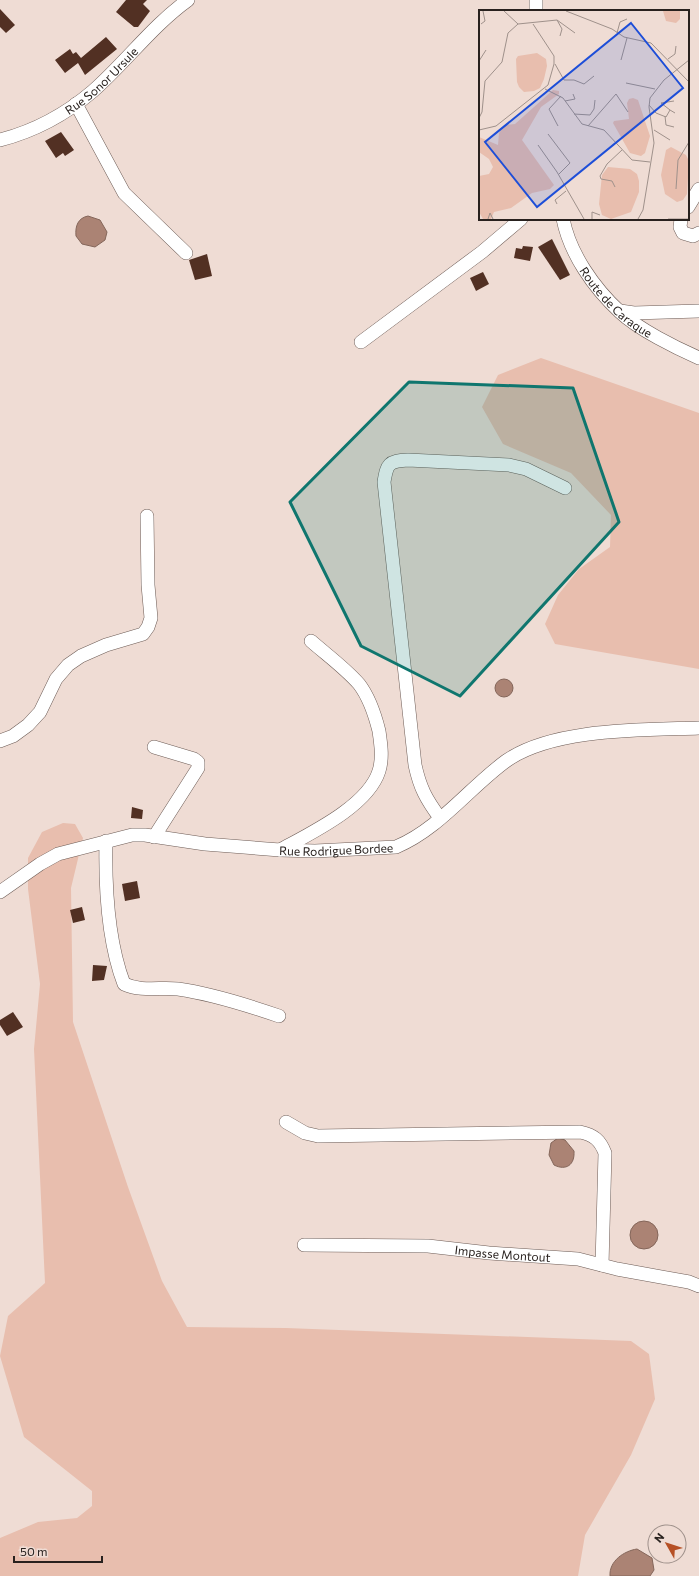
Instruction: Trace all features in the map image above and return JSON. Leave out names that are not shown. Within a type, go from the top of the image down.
[{"type":"street","name":"Rue Sonor Ursule","points":[[0,140],[23,134],[37,128],[76,104],[93,90],[158,26],[188,0]]},
{"type":"street","points":[[76,104],[124,192],[186,253]]},
{"type":"street","points":[[689,205],[699,189]]},
{"type":"street","points":[[360,342],[482,252],[520,220]]},
{"type":"street","name":"Route de Caraque","points":[[563,220],[571,244],[584,269],[620,312],[636,324],[699,358]]},
{"type":"street","points":[[681,220],[680,227],[683,233],[689,236],[699,233]]},
{"type":"street","points":[[620,312],[699,311]]},
{"type":"street","points":[[440,818],[426,800],[420,788],[415,765],[384,482],[386,468],[390,463],[398,460],[509,465],[526,469],[565,488]]},
{"type":"street","points":[[0,741],[13,736],[28,725],[40,712],[56,679],[68,665],[81,656],[106,644],[143,634],[148,627],[151,618],[148,585],[147,516]]},
{"type":"street","points":[[280,850],[327,825],[365,793],[378,771],[382,753],[376,720],[365,693],[358,684],[311,641]]},
{"type":"street","name":"Rue Rodrigue Bordee","points":[[0,892],[40,864],[58,854],[106,841],[132,836],[154,837],[212,845],[280,850],[315,851],[396,847],[408,842],[440,818],[507,760],[536,745],[554,740],[624,731],[699,728]]},
{"type":"street","points":[[154,747],[194,759],[198,762],[198,768],[154,837]]},
{"type":"street","points":[[106,841],[106,870],[114,948],[124,984],[142,989],[177,989],[244,1004],[279,1016]]},
{"type":"street","points":[[286,1122],[305,1133],[318,1136],[503,1132],[588,1133],[596,1137],[602,1144],[605,1153],[602,1265]]},
{"type":"street","name":"Impasse Montout","points":[[304,1245],[428,1246],[489,1253],[578,1259],[689,1282],[699,1286]]},
{"type":"highlighted area","points":[[409,382],[573,388],[619,522],[460,696],[361,646],[290,502]]},
{"type":"shaded area","points":[[88,216],[100,220],[107,232],[105,240],[95,247],[82,244],[76,236],[78,223]]},
{"type":"shaded area","points":[[541,358],[699,413],[699,669],[555,644],[545,624],[558,595],[579,569],[610,547],[611,515],[571,473],[503,444],[482,407],[498,375]]},
{"type":"shaded area","points":[[504,679],[510,682],[513,688],[510,694],[504,697],[498,694],[495,688],[498,682]]},
{"type":"shaded area","points":[[63,823],[75,824],[83,838],[71,888],[73,1022],[128,1187],[162,1281],[187,1327],[286,1328],[631,1341],[649,1354],[655,1399],[631,1455],[585,1535],[578,1576],[0,1576],[0,1538],[38,1522],[77,1518],[92,1506],[92,1491],[24,1437],[0,1356],[8,1316],[45,1283],[34,1049],[40,984],[28,889],[28,858],[42,832]]},
{"type":"shaded area","points":[[558,1138],[565,1140],[574,1151],[573,1160],[569,1166],[566,1167],[558,1167],[554,1165],[549,1155],[551,1143]]},
{"type":"shaded area","points":[[644,1221],[654,1225],[658,1235],[654,1245],[644,1249],[634,1245],[630,1235],[634,1225]]},
{"type":"shaded area","points":[[637,1549],[647,1555],[647,1564],[653,1564],[654,1570],[650,1576],[610,1576],[610,1571],[615,1561],[622,1554]]},
{"type":"building","points":[[126,0],[147,0],[143,4],[150,11],[138,27],[134,27],[116,12]]},
{"type":"building","points":[[0,9],[15,25],[6,33],[0,27]]},
{"type":"building","points":[[106,37],[117,49],[85,75],[78,63],[65,73],[55,60],[70,49],[73,54],[76,52],[81,58]]},
{"type":"building","points":[[61,132],[74,150],[65,156],[63,153],[56,158],[45,141]]},
{"type":"building","points":[[552,239],[570,275],[560,280],[538,247]]},
{"type":"building","points":[[523,246],[533,247],[530,261],[514,258],[516,248],[522,249]]},
{"type":"building","points":[[207,254],[212,276],[195,280],[189,260]]},
{"type":"building","points":[[483,272],[489,284],[476,291],[470,278]]},
{"type":"building","points":[[132,807],[143,810],[142,819],[131,818]]},
{"type":"building","points":[[137,881],[140,898],[125,901],[122,884]]},
{"type":"building","points":[[82,907],[85,920],[73,923],[70,910]]},
{"type":"building","points":[[93,965],[107,966],[104,980],[92,981]]},
{"type":"building","points":[[13,1012],[23,1027],[7,1036],[0,1025],[0,1020]]}]
